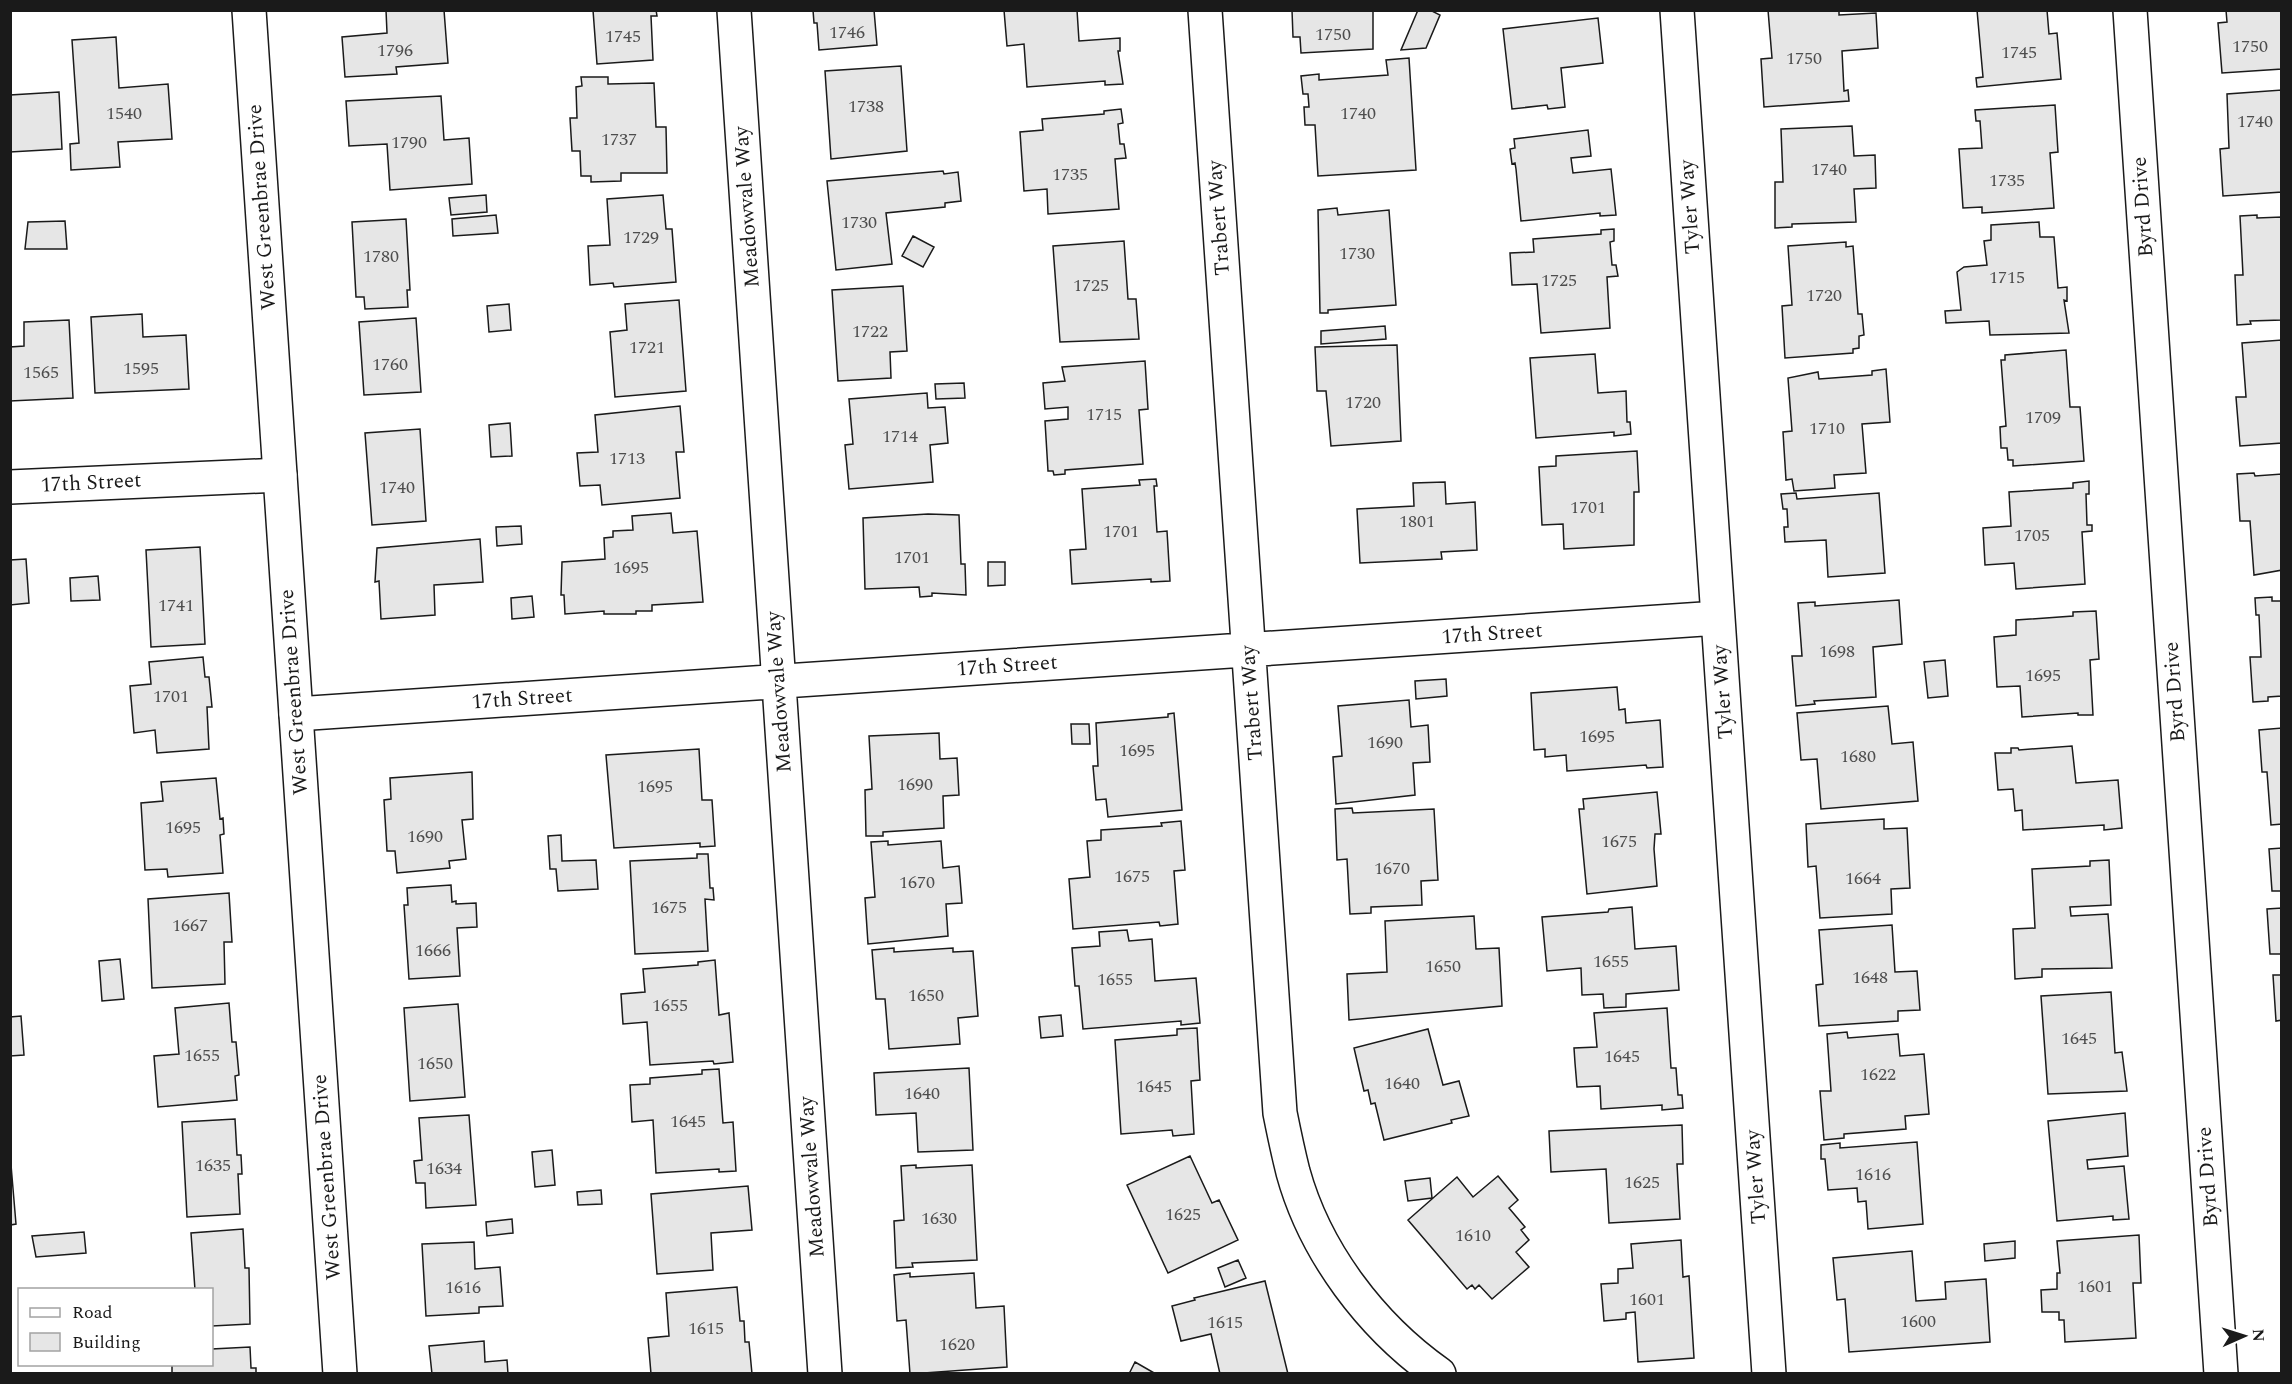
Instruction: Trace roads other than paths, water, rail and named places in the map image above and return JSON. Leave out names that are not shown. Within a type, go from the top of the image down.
[{"type":"street","name":"West Greenbrae Drive","points":[[249,10],[340,1374]]},
{"type":"street","name":"Meadowvale Way","points":[[734,10],[825,1374]]},
{"type":"street","name":"Trabert Way","points":[[1205,10],[1280,1113],[1294,1174],[1318,1234],[1353,1292],[1417,1368]]},
{"type":"street","name":"Tyler Way","points":[[1677,10],[1769,1374]]},
{"type":"street","name":"Byrd Drive","points":[[2130,10],[2221,1374]]},
{"type":"street","name":"17th Street","points":[[10,487],[279,474]]},
{"type":"street","name":"17th Street","points":[[296,714],[1718,618]]}]
